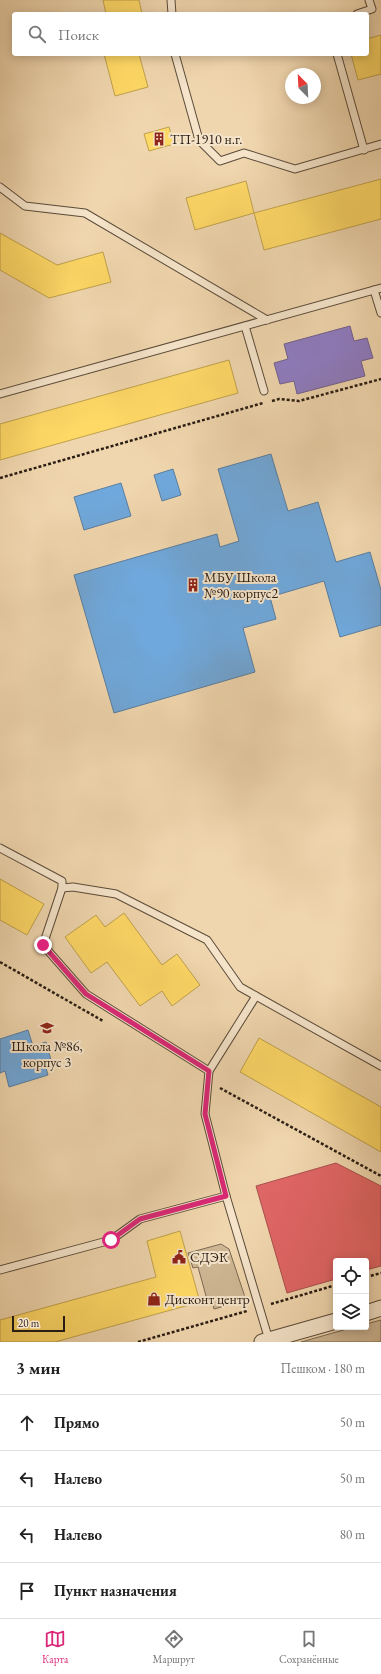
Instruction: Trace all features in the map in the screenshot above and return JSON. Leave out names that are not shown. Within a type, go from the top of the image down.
[{"type":"street","points":[[369,1312],[381,1308]]},
{"type":"street","points":[[265,1341],[333,1322]]},
{"type":"lane","points":[[171,0],[172,12]]},
{"type":"lane","points":[[363,12],[372,9],[369,0]]},
{"type":"lane","points":[[177,56],[198,140],[220,160],[244,153],[295,168],[364,150],[381,144]]},
{"type":"lane","points":[[338,56],[364,150]]},
{"type":"lane","points":[[0,186],[25,206],[85,214],[267,320]]},
{"type":"lane","points":[[0,394],[378,289],[381,313]]},
{"type":"lane","points":[[246,326],[264,391]]},
{"type":"lane","points":[[0,848],[62,881],[62,888],[43,945],[86,994],[209,1071]]},
{"type":"lane","points":[[62,888],[73,887],[116,894],[207,940],[240,987],[381,1066]]},
{"type":"lane","points":[[256,996],[209,1071],[205,1114],[226,1196],[260,1307],[265,1341]]},
{"type":"lane","points":[[0,1270],[111,1240],[140,1219],[226,1196]]},
{"type":"path","points":[[271,401],[279,399],[298,401],[381,379]]},
{"type":"path","points":[[0,478],[264,403]]},
{"type":"path","points":[[369,1276],[381,1273]]},
{"type":"path","points":[[138,1342],[333,1286]]},
{"type":"shaded area","points":[[221,1244],[229,1249],[246,1300],[214,1309],[212,1302],[208,1303],[198,1267],[193,1268],[188,1253]]},
{"type":"shaded area","points":[[381,1320],[381,1342],[301,1342],[343,1330],[369,1330],[369,1323]]},
{"type":"building: Жильё","points":[[103,0],[139,0],[142,12],[106,12]]},
{"type":"building: Жильё","points":[[381,35],[381,74],[358,80],[352,56],[369,56],[369,38]]},
{"type":"building: Жильё","points":[[105,56],[140,56],[148,87],[115,96]]},
{"type":"building: Жильё","name":"ТП-1910 н.г.","points":[[169,127],[174,144],[149,151],[144,134]]},
{"type":"building: Жильё","points":[[381,179],[381,219],[264,250],[254,213]]},
{"type":"building: Жильё","points":[[246,181],[254,213],[195,230],[186,198]]},
{"type":"building: Жильё","points":[[0,233],[57,265],[103,252],[111,282],[49,298],[0,270]]},
{"type":"building: Жильё","points":[[229,360],[238,393],[0,460],[0,424]]},
{"type":"building: Жильё","points":[[0,879],[44,904],[27,935],[0,920]]},
{"type":"building: Жильё","points":[[124,913],[162,965],[177,954],[200,985],[172,1006],[162,991],[140,1006],[107,962],[91,973],[65,937],[96,915],[105,927]]},
{"type":"building: Жильё","points":[[259,1038],[381,1107],[381,1152],[240,1072]]},
{"type":"building: Жильё","points":[[180,1231],[200,1302],[55,1342],[0,1342],[0,1320],[156,1277],[147,1241]]},
{"type":"building: Торговля","points":[[336,1163],[381,1186],[381,1266],[369,1269],[369,1258],[333,1258],[333,1280],[287,1293],[256,1186]]},
{"type":"building: Офисы","points":[[350,326],[354,341],[367,338],[373,358],[361,361],[365,376],[297,394],[294,381],[280,384],[274,363],[288,359],[284,344]]},
{"type":"building: Школы","name":"МБУ Школа №90 корпус2","points":[[271,454],[288,511],[318,502],[336,562],[370,552],[381,590],[381,625],[340,637],[324,581],[270,597],[276,619],[243,628],[255,672],[114,713],[74,575],[217,534],[220,547],[239,541],[218,469]]},
{"type":"building: Школы","points":[[173,469],[181,495],[162,501],[154,475]]},
{"type":"building: Школы","points":[[121,483],[131,516],[84,530],[74,497]]},
{"type":"building: Школы","points":[[28,1030],[33,1046],[46,1042],[51,1060],[44,1061],[48,1075],[9,1087],[5,1071],[0,1073],[0,1039]]},
{"type":"place","name":"ТП-1910 н.г.","points":[[159,139]]},
{"type":"place","name":"МБУ Школа №90 корпус2","points":[[193,585]]},
{"type":"place","name":"Школа №86, корпус 3","points":[[47,1028]]},
{"type":"place","name":"СДЭК","points":[[179,1257]]},
{"type":"place","name":"Дисконт центр","points":[[154,1299]]},
{"type":"route","points":[[43,945],[86,994],[209,1071],[205,1114],[226,1196],[140,1219],[111,1240]]}]
